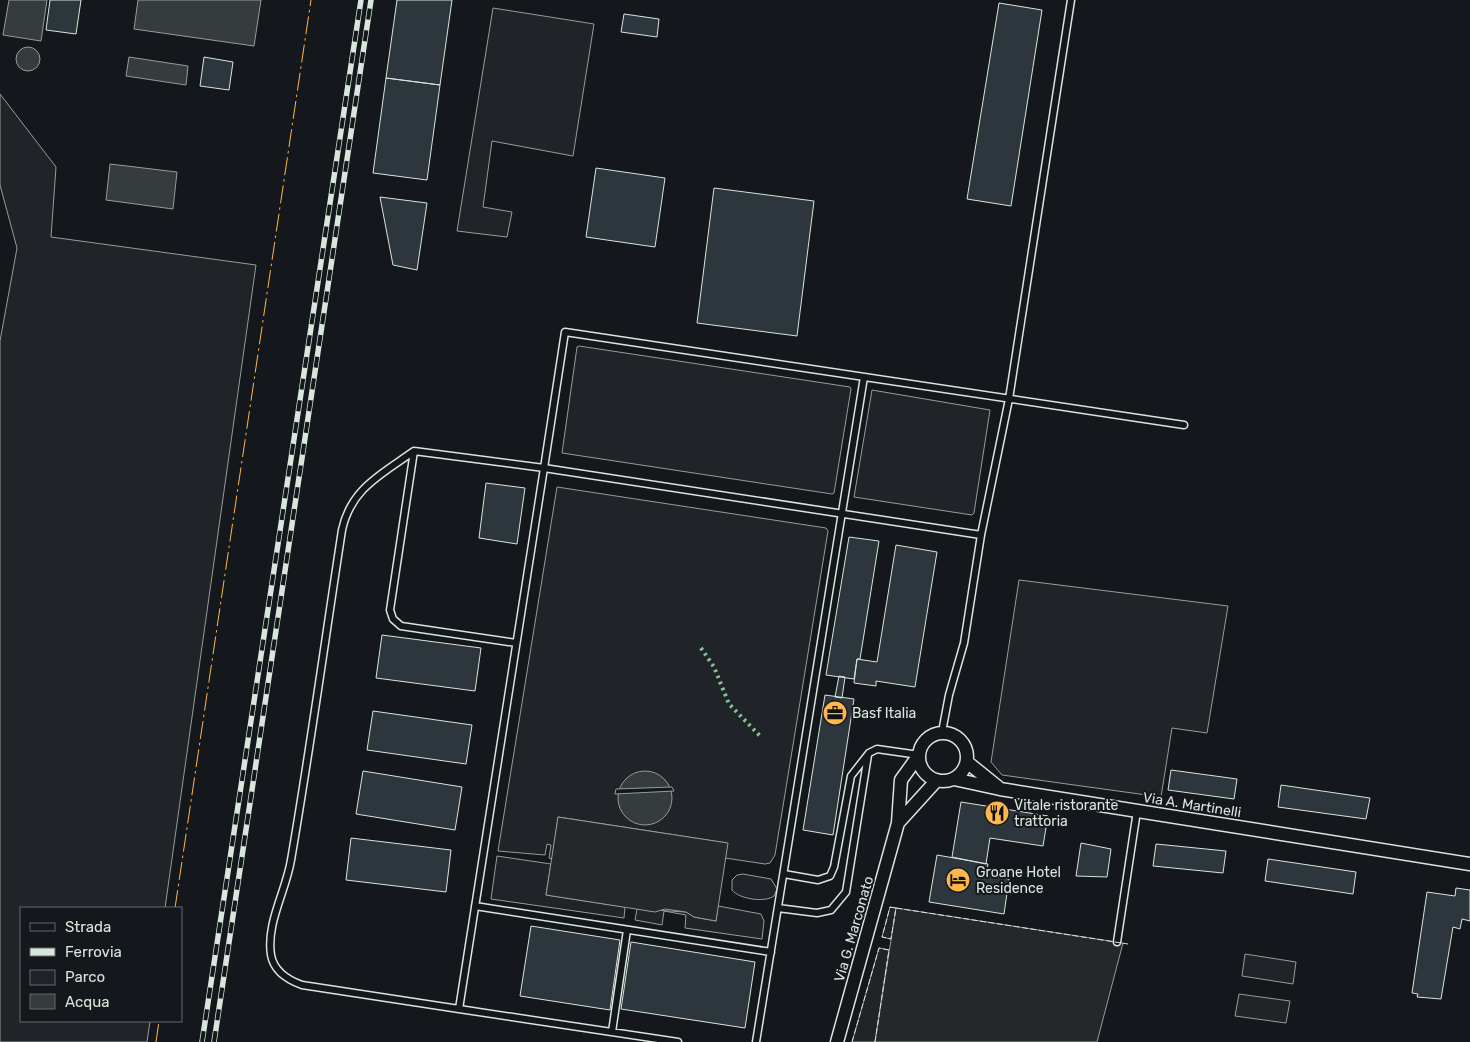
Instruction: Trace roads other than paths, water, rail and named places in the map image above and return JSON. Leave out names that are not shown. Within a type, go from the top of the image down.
[{"type":"street","points":[[942,732],[950,733],[960,739],[965,745],[967,762],[961,774],[954,779],[937,780],[924,771],[919,755],[921,747],[927,739],[942,732]]},
{"type":"street","name":"Via G. Marconato","points":[[837,1042],[898,823],[901,780],[919,755]]},
{"type":"street","name":"Via A. Martinelli","points":[[967,762],[1000,788]]},
{"type":"street","name":"Via A. Martinelli","points":[[954,779],[1137,811],[1470,864]]},
{"type":"street","name":"Via G. Marconato","points":[[898,823],[937,780]]},
{"type":"lane","points":[[942,732],[949,695],[964,643],[981,534],[1009,399],[1071,0]]},
{"type":"lane","points":[[459,1009],[565,332],[1184,425]]},
{"type":"lane","points":[[756,1042],[864,377]]},
{"type":"lane","points":[[678,1042],[298,983],[286,978],[277,970],[271,954],[277,905],[292,858],[344,520],[352,501],[369,482],[414,451],[544,468],[981,534]]},
{"type":"lane","points":[[414,451],[390,610],[393,619],[401,626],[516,643]]},
{"type":"lane","points":[[784,874],[818,880],[830,876],[834,867],[851,776],[869,753],[877,749],[919,755]]},
{"type":"lane","points":[[778,908],[817,913],[831,910],[846,892],[869,753]]},
{"type":"lane","points":[[1117,942],[1137,811]]},
{"type":"lane","points":[[475,906],[771,952]]},
{"type":"lane","points":[[612,1032],[628,930]]},
{"type":"water","points":[[9,0],[47,0],[41,41],[3,35]]},
{"type":"water","points":[[138,0],[261,0],[254,46],[134,29]]},
{"type":"water","points":[[28,47],[33,48],[39,54],[39,64],[33,70],[28,71],[23,70],[17,64],[16,59],[17,54],[23,48]]},
{"type":"water","points":[[129,57],[188,66],[186,85],[126,76]]},
{"type":"water","points":[[110,164],[177,172],[173,209],[106,200]]},
{"type":"water","points":[[640,771],[650,771],[660,775],[668,783],[672,798],[668,813],[660,821],[650,825],[640,825],[630,821],[622,813],[618,803],[618,793],[622,783],[630,775]]},
{"type":"railway","points":[[202,1042],[361,0]]},
{"type":"railway","points":[[214,1042],[371,0]]},
{"type":"place","name":"Basf Italia","points":[[835,713]]},
{"type":"place","name":"Vitale ristorante trattoria","points":[[997,813]]},
{"type":"place","name":"Groane Hotel Residence","points":[[958,880]]}]
